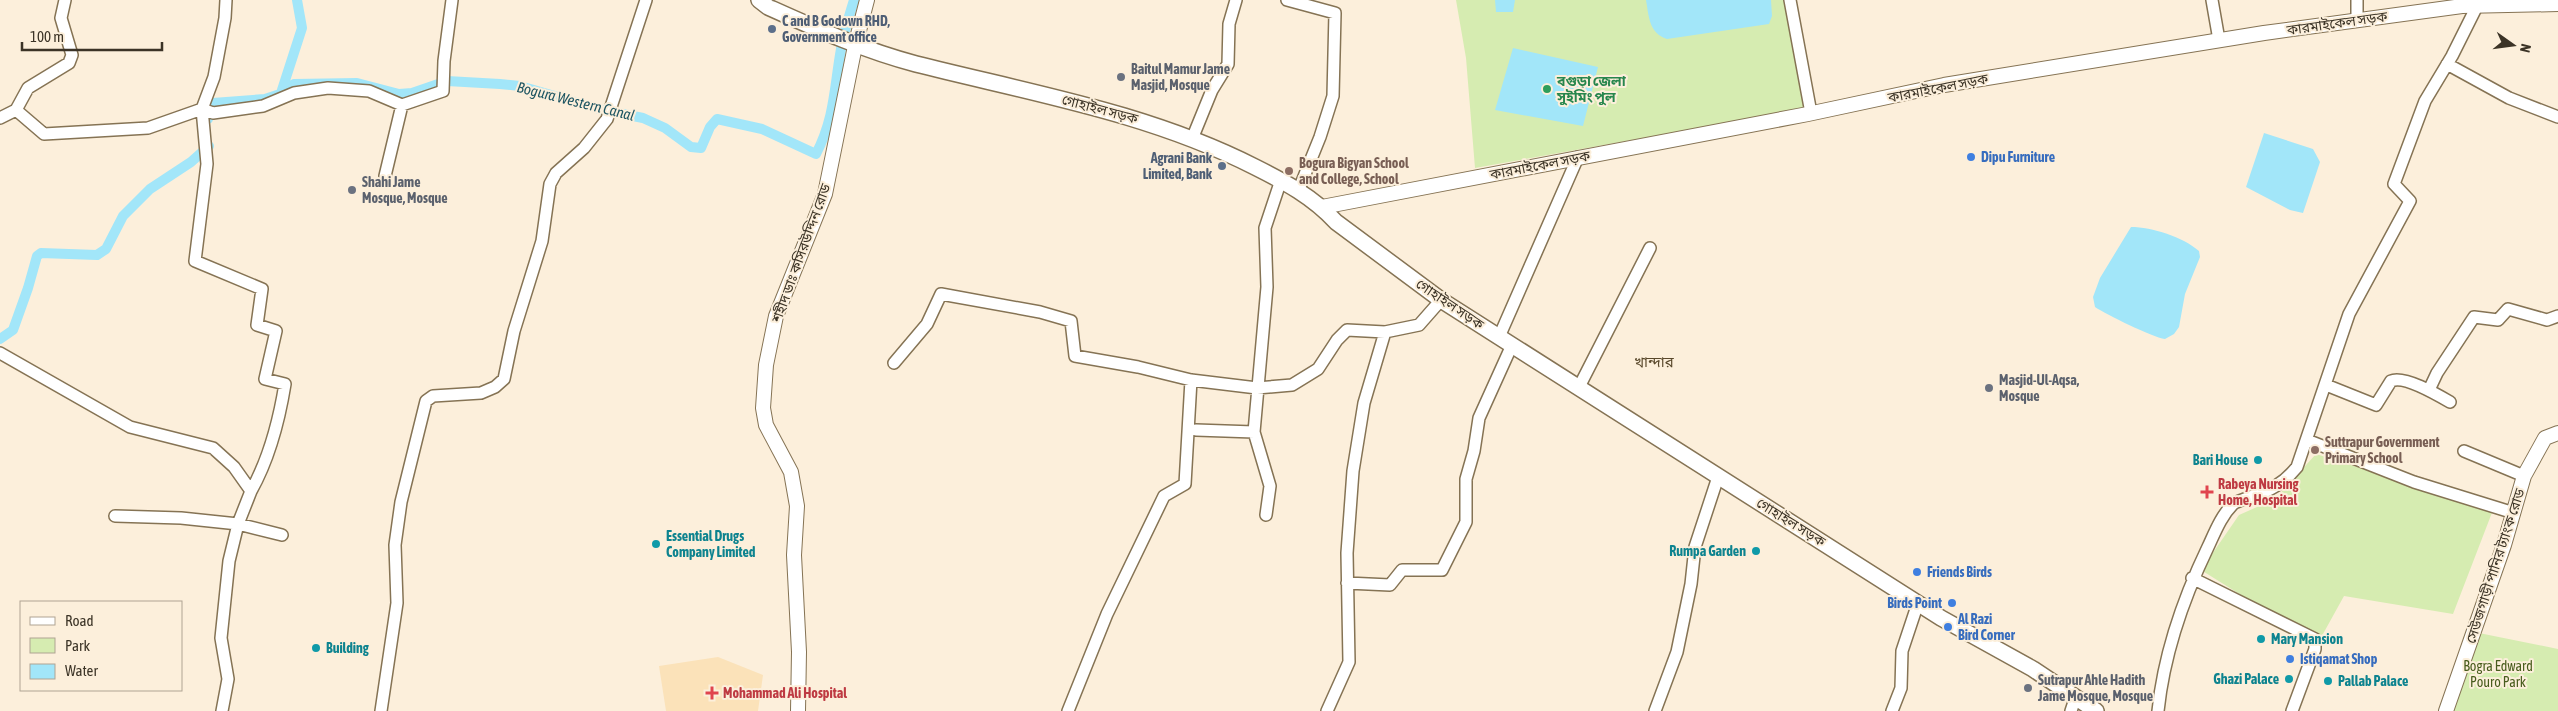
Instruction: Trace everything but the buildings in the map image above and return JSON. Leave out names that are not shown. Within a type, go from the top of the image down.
[{"type":"main road","name":"গোহাইল সড়ক","points":[[759,0],[768,7],[847,43],[1163,126],[1227,153],[1298,189],[1322,207],[1336,222],[1441,300],[1918,603],[2033,669],[2073,705],[2096,711]]},
{"type":"street","points":[[0,118],[16,110],[28,88],[69,63],[72,56],[61,18],[65,0]]},
{"type":"street","points":[[222,711],[228,680],[220,638],[229,561],[238,524],[251,492],[260,476],[280,414],[285,384],[265,379],[276,331],[257,325],[262,289],[195,260],[204,204],[207,111],[225,18],[226,0]]},
{"type":"street","points":[[16,110],[44,134],[148,128],[207,111],[262,106],[294,93],[328,88],[369,91],[402,104],[443,91],[443,72],[452,0]]},
{"type":"street","points":[[381,711],[397,603],[396,536],[401,502],[426,401],[433,396],[481,393],[496,387],[504,379],[514,331],[542,241],[550,184],[556,173],[584,148],[610,111],[646,0]]},
{"type":"street","name":"শহীদ ডাঃ কসিরউদ্দিন রোড","points":[[798,711],[800,652],[794,555],[797,506],[791,472],[766,425],[763,408],[766,365],[776,316],[825,194],[847,43],[868,0]]},
{"type":"street","points":[[1192,139],[1212,90],[1228,64],[1229,24],[1236,0]]},
{"type":"street","points":[[1287,0],[1335,12],[1333,96],[1320,137],[1298,189]]},
{"type":"street","points":[[1790,0],[1811,113]]},
{"type":"street","points":[[2212,0],[2219,40]]},
{"type":"street","points":[[2357,0],[2358,20]]},
{"type":"street","name":"কারমাইকেল সড়ক","points":[[1322,207],[1811,113],[1944,85],[2219,40],[2358,20],[2477,6],[2558,4]]},
{"type":"street","points":[[2158,711],[2167,659],[2192,578],[2221,520],[2234,503],[2265,492],[2286,480],[2297,467],[2349,314],[2410,201],[2394,184],[2425,101],[2447,64],[2477,6]]},
{"type":"street","points":[[2447,64],[2509,98],[2558,117]]},
{"type":"street","points":[[385,176],[402,104]]},
{"type":"street","points":[[1347,583],[1390,585],[1402,570],[1442,570],[1466,522],[1466,479],[1474,451],[1479,418],[1506,341],[1578,157]]},
{"type":"street","points":[[1266,515],[1270,486],[1254,432],[1267,287],[1265,228],[1281,180]]},
{"type":"street","points":[[1579,388],[1650,248]]},
{"type":"street","points":[[894,363],[927,324],[941,294],[1040,312],[1070,321],[1075,356],[1138,367],[1190,380],[1257,388],[1292,385],[1318,369],[1337,340],[1347,330],[1384,332],[1419,325],[1441,300]]},
{"type":"street","points":[[2429,390],[2437,373],[2474,317],[2498,320],[2508,309],[2546,320],[2558,316]]},
{"type":"street","points":[[1327,711],[1350,662],[1350,622],[1347,583],[1348,544],[1357,436],[1364,403],[1384,332]]},
{"type":"street","points":[[0,353],[130,427],[213,448],[234,467],[251,492]]},
{"type":"street","points":[[1068,711],[1107,614],[1164,496],[1185,484],[1190,380]]},
{"type":"street","points":[[2326,385],[2376,405],[2395,380],[2429,390],[2450,402]]},
{"type":"street","points":[[1196,430],[1254,432]]},
{"type":"street","name":"সেউজগাড়ী পানির ট্যাংক রোড","points":[[2446,711],[2514,513],[2524,476],[2545,438],[2558,432]]},
{"type":"street","points":[[2307,440],[2414,482],[2514,513]]},
{"type":"street","points":[[2464,451],[2524,476]]},
{"type":"street","points":[[1655,711],[1677,652],[1691,584],[1695,547],[1718,477]]},
{"type":"street","points":[[115,516],[181,518],[238,524],[282,535]]},
{"type":"street","points":[[2192,578],[2315,639],[2315,649],[2292,711]]},
{"type":"street","points":[[1892,711],[1901,688],[1902,651],[1918,603]]},
{"type":"shaded area","name":"Mohammad Ali Hospital","points":[[718,657],[763,675],[758,711],[666,711],[659,666]]},
{"type":"green space","points":[[1456,0],[1784,0],[1805,109],[1475,168],[1466,58]]},
{"type":"green space","points":[[2316,454],[2493,510],[2453,614],[2344,596],[2318,643],[2201,570],[2239,515],[2275,499]]},
{"type":"green space","name":"Bogra Edward Pouro Park","points":[[2474,632],[2558,649],[2558,711],[2447,711]]},
{"type":"water","points":[[1495,0],[1515,0],[1513,12],[1496,12]]},
{"type":"water","points":[[1646,0],[1771,0],[1772,16],[1769,24],[1667,39],[1653,29]]},
{"type":"water","name":"বগুড়া জেলা সুইমিং পুল","points":[[1513,48],[1598,67],[1583,126],[1495,110]]},
{"type":"water","points":[[2264,133],[2313,149],[2320,162],[2303,213],[2290,210],[2246,187]]},
{"type":"water","points":[[2131,227],[2139,227],[2167,234],[2185,241],[2199,251],[2200,257],[2185,294],[2179,327],[2174,334],[2165,339],[2130,325],[2095,307],[2093,297],[2100,278]]},
{"type":"waterway","points":[[281,93],[302,28],[297,0]]},
{"type":"waterway","name":"Bogura Western Canal","points":[[208,119],[208,111],[213,103],[265,99],[280,94],[294,84],[357,83],[399,94],[412,93],[447,81],[500,84],[520,86],[603,110],[643,118],[665,128],[691,147],[701,148],[710,127],[717,119],[762,129],[816,154],[830,115],[842,43],[854,0]]},
{"type":"waterway","name":"Bogura Western Canal","points":[[0,339],[13,330],[37,256],[41,253],[97,255],[106,249],[123,216],[150,189],[191,162],[209,146]]},
{"type":"place","name":"C and B Godown RHD, Government office","points":[[772,29]]},
{"type":"place","name":"Baitul Mamur Jame Masjid, Mosque","points":[[1121,77]]},
{"type":"place","name":"বগুড়া জেলা সুইমিং পুল","points":[[1547,89]]},
{"type":"place","name":"Dipu Furniture","points":[[1971,157]]},
{"type":"place","name":"Agrani Bank Limited, Bank","points":[[1222,166]]},
{"type":"place","name":"Bogura Bigyan School and College, School","points":[[1289,171]]},
{"type":"place","name":"Shahi Jame Mosque, Mosque","points":[[352,190]]},
{"type":"place","name":"Masjid-Ul-Aqsa, Mosque","points":[[1989,388]]},
{"type":"place","name":"Suttrapur Government Primary School","points":[[2315,450]]},
{"type":"place","name":"Bari House","points":[[2258,460]]},
{"type":"place","name":"Rabeya Nursing Home, Hospital","points":[[2207,492]]},
{"type":"place","name":"Essential Drugs Company Limited","points":[[656,544]]},
{"type":"place","name":"Rumpa Garden","points":[[1756,551]]},
{"type":"place","name":"Friends Birds","points":[[1917,572]]},
{"type":"place","name":"Birds Point","points":[[1952,603]]},
{"type":"place","name":"Al Razi Bird Corner","points":[[1948,627]]},
{"type":"place","name":"Mary Mansion","points":[[2261,639]]},
{"type":"place","name":"Building","points":[[316,648]]},
{"type":"place","name":"Istiqamat Shop","points":[[2290,659]]},
{"type":"place","name":"Ghazi Palace","points":[[2289,679]]},
{"type":"place","name":"Pallab Palace","points":[[2328,681]]},
{"type":"place","name":"Sutrapur Ahle Hadith Jame Mosque, Mosque","points":[[2028,688]]},
{"type":"place","name":"Mohammad Ali Hospital","points":[[712,693]]},
{"type":"district","name":"খান্দার","points":[[1654,361]]}]
